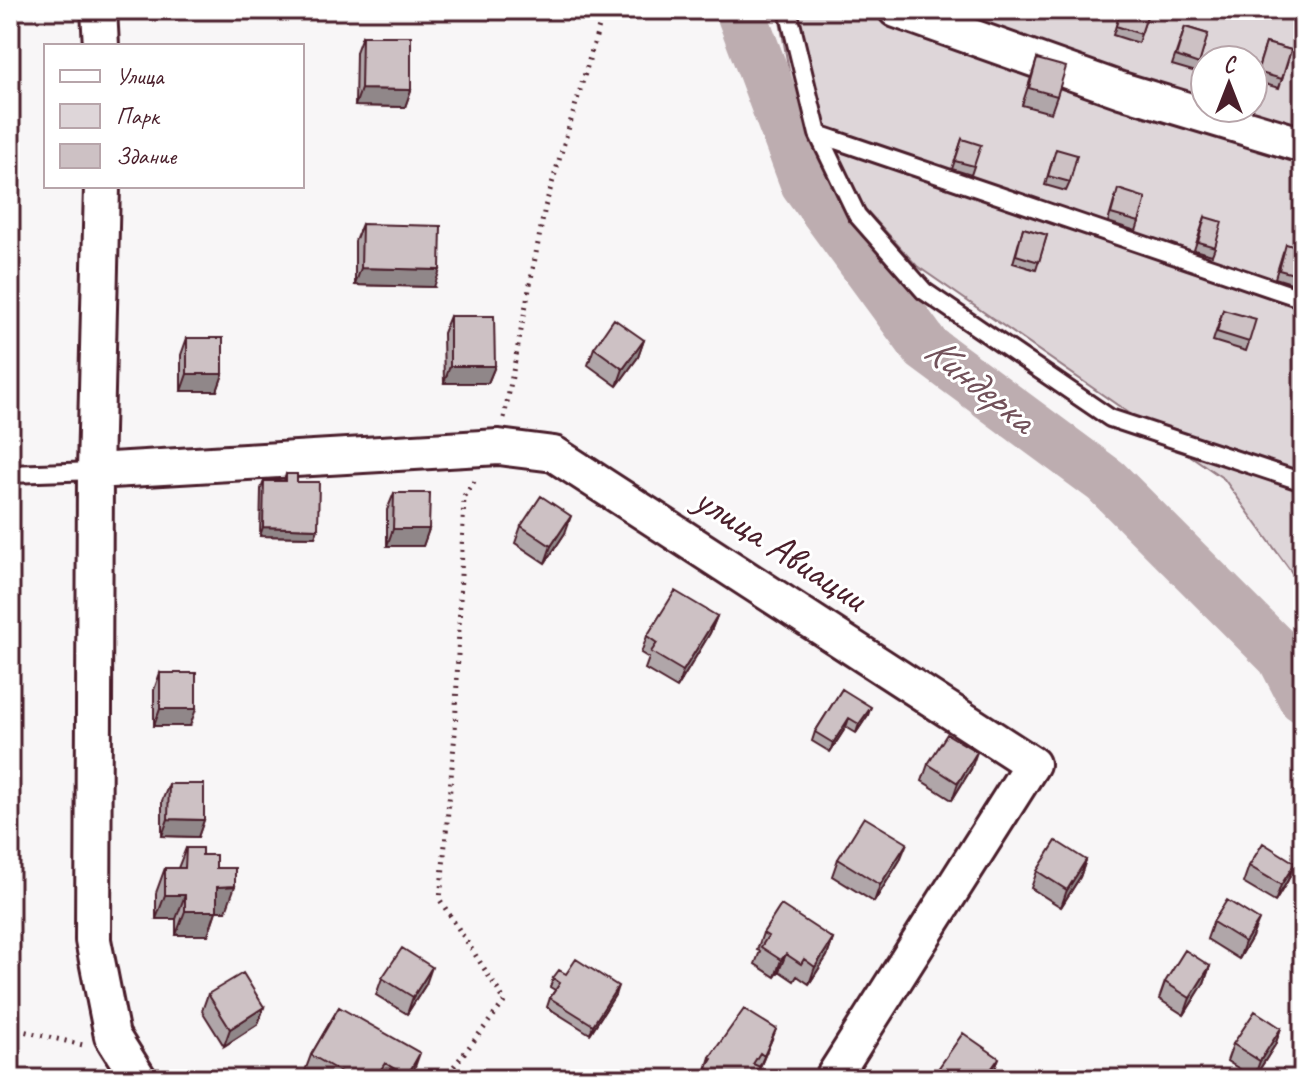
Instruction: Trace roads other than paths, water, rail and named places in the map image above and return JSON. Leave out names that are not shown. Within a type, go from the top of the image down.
[{"type":"street","points":[[99,10],[101,44]]},
{"type":"street","points":[[896,10],[1121,90],[1303,145]]},
{"type":"street","points":[[102,188],[95,471],[93,940],[112,1036],[131,1067]]},
{"type":"street","name":"улица Авиации","points":[[95,471],[499,447],[554,454],[1032,764],[832,1079]]},
{"type":"lane","points":[[788,10],[818,134],[857,215],[924,291],[1110,418],[1303,482]]},
{"type":"lane","points":[[818,134],[1303,299]]},
{"type":"lane","points":[[10,474],[95,471]]},
{"type":"waterway","name":"Киндерка","points":[[740,10],[805,183],[926,348],[1106,481],[1282,657],[1303,698]]}]
